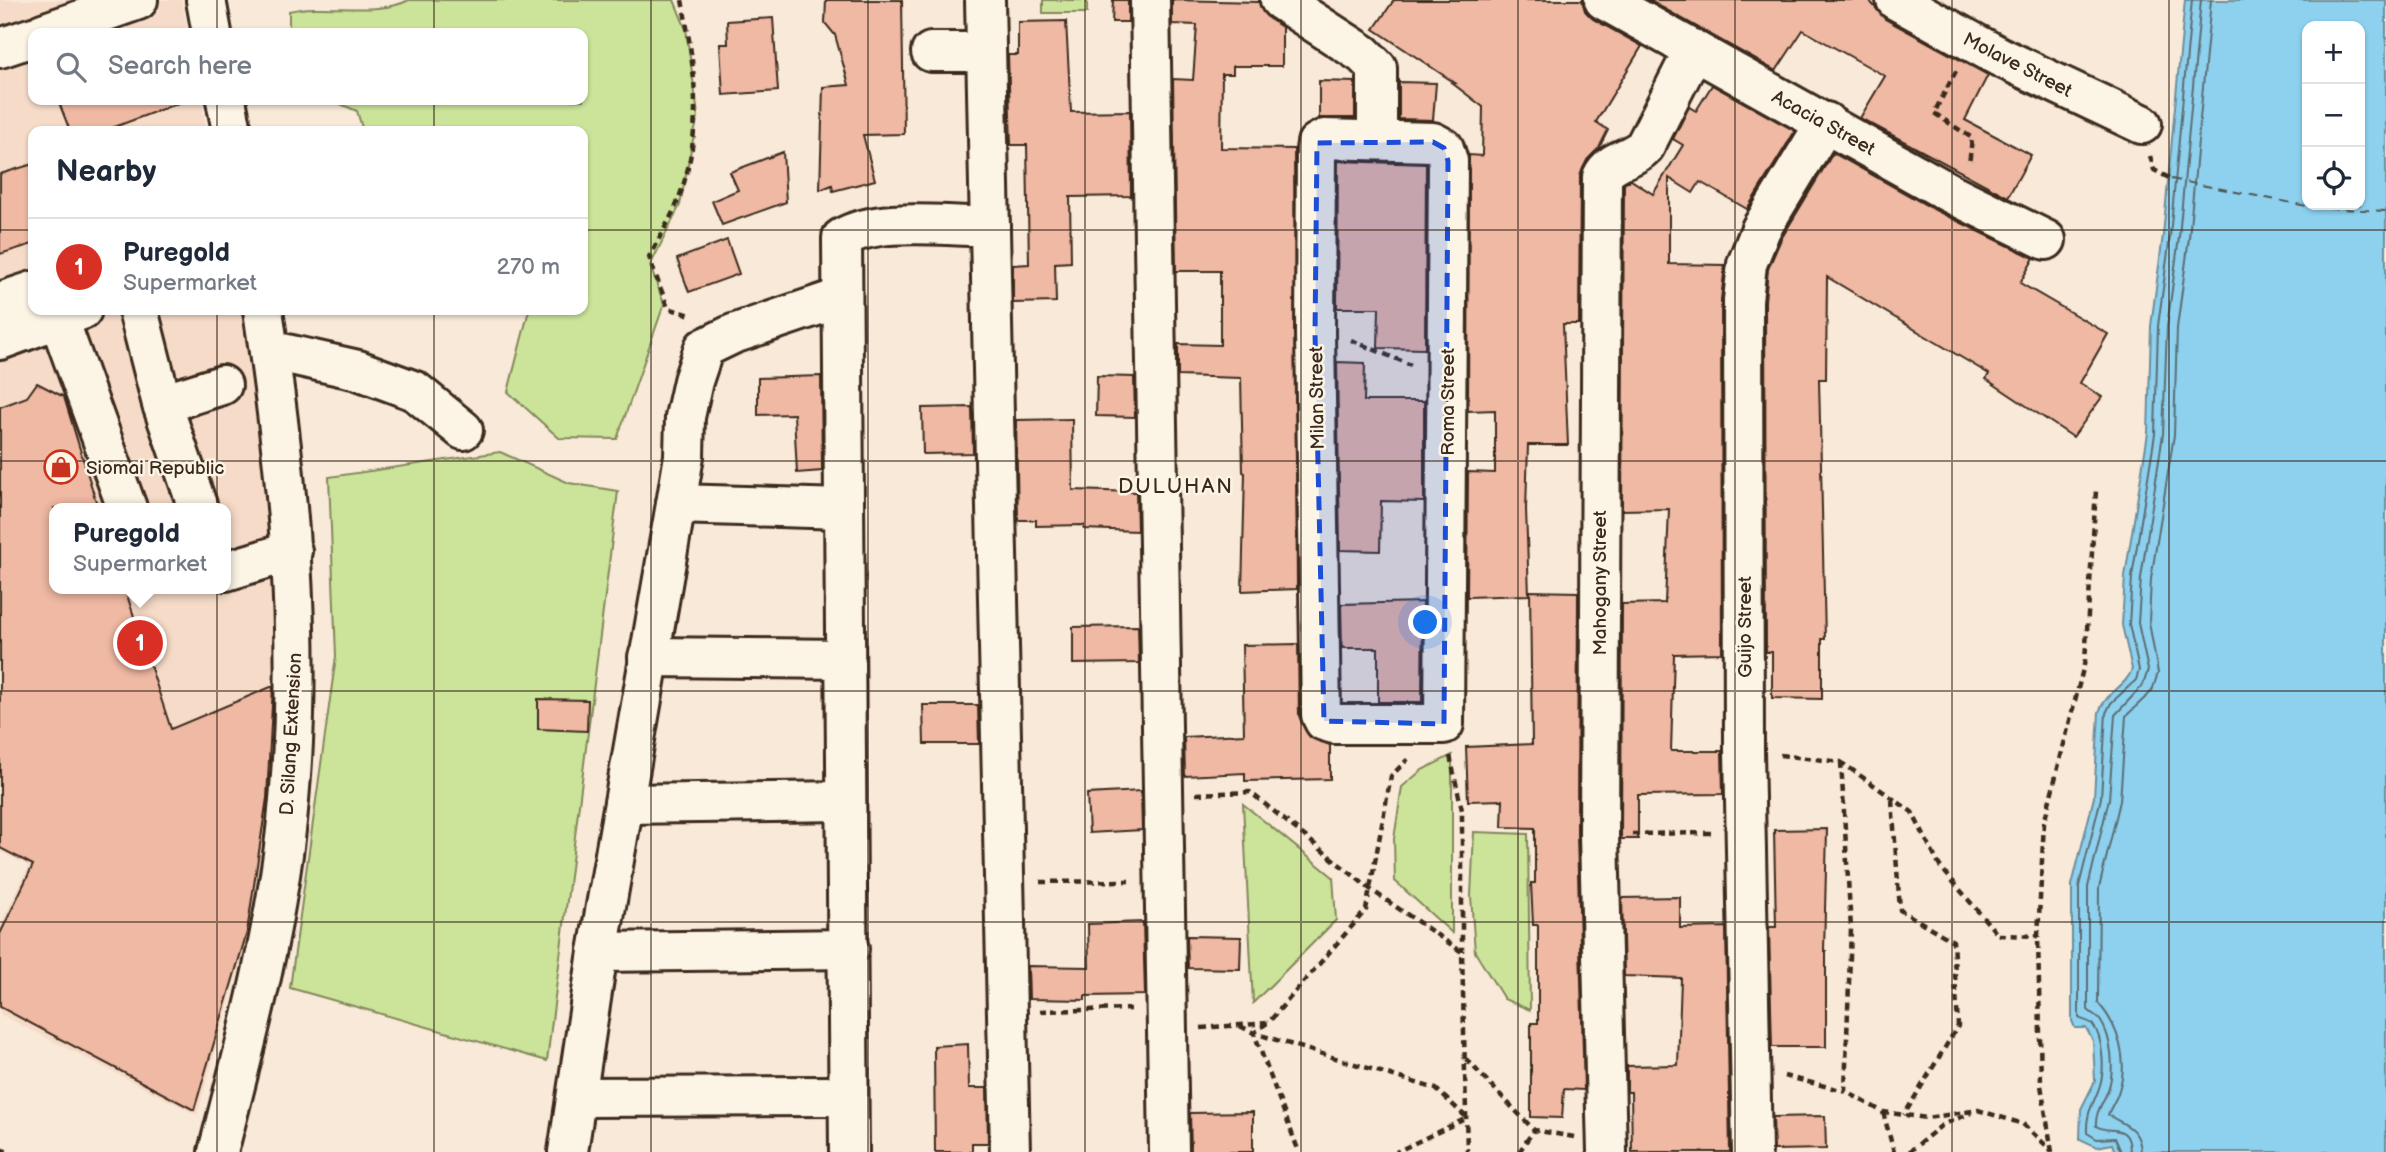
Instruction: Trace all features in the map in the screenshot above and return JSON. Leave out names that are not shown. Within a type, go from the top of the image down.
[{"type":"street","points":[[57,28],[138,0]]},
{"type":"street","points":[[206,0],[211,28]]},
{"type":"street","points":[[985,0],[1010,1152]]},
{"type":"street","points":[[1150,0],[1170,1152]]},
{"type":"street","points":[[1280,0],[1363,54],[1377,68],[1377,141]]},
{"type":"street","name":"Acacia Street","points":[[1604,0],[1948,192],[2046,240]]},
{"type":"street","name":"Molave Street","points":[[1899,1],[1971,42],[2141,124]]},
{"type":"street","points":[[0,48],[28,39]]},
{"type":"street","name":"Mahogany Street","points":[[1606,1147],[1599,835],[1602,177],[1613,163],[1631,157],[1645,146],[1694,50]]},
{"type":"street","points":[[931,52],[986,52]]},
{"type":"street","points":[[227,105],[231,126]]},
{"type":"street","name":"Guijo Street","points":[[1752,1152],[1744,750],[1743,300],[1747,264],[1761,229],[1826,122]]},
{"type":"street","name":"Milan Street","points":[[1377,141],[1324,139],[1317,143],[1315,334],[1321,715],[1324,722],[1334,724],[1444,724]]},
{"type":"street","name":"Roma Street","points":[[1377,141],[1433,142],[1444,148],[1448,161],[1444,724]]},
{"type":"street","points":[[849,1152],[849,949],[840,298],[842,238],[881,226],[989,226]]},
{"type":"street","points":[[568,1152],[598,952],[684,456],[685,417],[692,381],[705,348],[733,334],[840,298]]},
{"type":"street","points":[[0,302],[28,304]]},
{"type":"street","points":[[0,340],[43,315]]},
{"type":"street","points":[[61,315],[125,503]]},
{"type":"street","points":[[139,315],[162,404],[196,503]]},
{"type":"street","name":"D. Silang Extension","points":[[218,1152],[260,988],[289,801],[295,687],[292,551],[264,315]]},
{"type":"street","points":[[269,349],[358,370],[415,391],[463,430]]},
{"type":"street","points":[[162,404],[222,385]]},
{"type":"street","points":[[676,504],[843,509]]},
{"type":"street","points":[[231,569],[292,551]]},
{"type":"street","points":[[648,657],[845,659]]},
{"type":"street","points":[[624,804],[846,801]]},
{"type":"street","points":[[598,952],[849,949]]},
{"type":"street","points":[[578,1097],[847,1096]]},
{"type":"path","points":[[682,0],[696,73],[696,121],[680,195],[649,257],[668,308],[699,318],[705,348]]},
{"type":"path","points":[[1948,192],[1970,163],[1972,138],[1934,113],[1971,42]]},
{"type":"path","points":[[2154,170],[2171,179]]},
{"type":"path","points":[[1315,334],[1346,338],[1435,376],[1448,376]]},
{"type":"path","points":[[2052,1152],[2041,1085],[2038,936],[2044,822],[2085,661],[2096,490]]},
{"type":"path","points":[[1254,1033],[1268,1023],[1366,910],[1391,776],[1444,724]]},
{"type":"path","points":[[1444,724],[1462,810],[1466,1152]]},
{"type":"path","points":[[1744,750],[1841,762],[1912,813],[1939,865],[1998,935],[2038,936]]},
{"type":"path","points":[[1841,762],[1851,929],[1845,1091]]},
{"type":"path","points":[[1163,795],[1250,792],[1370,888],[1462,952]]},
{"type":"path","points":[[1892,799],[1900,910],[1953,941],[1958,1026],[1904,1115]]},
{"type":"path","points":[[1599,835],[1747,832]]},
{"type":"path","points":[[1004,882],[1165,881]]},
{"type":"path","points":[[1007,1012],[1240,1025],[1268,1023]]},
{"type":"path","points":[[1240,1025],[1254,1033],[1436,1089],[1467,1118]]},
{"type":"path","points":[[1254,1033],[1299,1152]]},
{"type":"path","points":[[1465,1059],[1534,1130],[1606,1147]]},
{"type":"path","points":[[1752,1069],[1845,1091],[1882,1112],[1927,1118],[1978,1110],[2023,1124],[2052,1152]]},
{"type":"path","points":[[1909,1152],[1942,1125],[1978,1110]]},
{"type":"path","points":[[1882,1112],[1894,1152]]},
{"type":"path","points":[[1396,1152],[1467,1118]]},
{"type":"path","points":[[1519,1152],[1534,1130]]},
{"type":"path","points":[[0,1149],[8,1152]]},
{"type":"highlighted area","points":[[1433,142],[1444,148],[1448,161],[1444,724],[1324,721],[1315,334],[1317,143]]},
{"type":"shaded area","points":[[0,0],[182,0],[187,28],[28,28],[28,105],[202,105],[206,126],[28,126],[28,315],[242,315],[276,543],[283,744],[249,933],[197,1115],[0,1014],[0,926],[29,866],[0,851]]},
{"type":"green space","points":[[409,0],[674,0],[686,29],[698,115],[680,205],[650,266],[664,304],[617,439],[559,438],[508,392],[528,315],[588,315],[588,126],[362,126],[357,111],[343,105],[588,105],[588,28],[289,28],[289,11],[318,8],[366,9],[396,5]]},
{"type":"green space","points":[[1043,0],[1087,0],[1087,13],[1043,13]]},
{"type":"green space","points":[[500,452],[569,483],[618,491],[547,1061],[290,988],[336,656],[329,477]]},
{"type":"green space","points":[[1452,755],[1452,933],[1395,881],[1394,839],[1402,787],[1422,770]]},
{"type":"green space","points":[[1243,804],[1333,877],[1336,920],[1253,1003]]},
{"type":"green space","points":[[1474,832],[1528,834],[1530,1010],[1504,999],[1475,952],[1471,896]]},
{"type":"water","points":[[2185,0],[2386,0],[2386,1152],[2115,1152],[2112,1144],[2097,1147],[2080,1139],[2081,1109],[2095,1081],[2093,1041],[2086,1028],[2075,1028],[2072,1021],[2072,885],[2094,797],[2099,712],[2132,669],[2122,625],[2125,576],[2148,433],[2151,326],[2163,235]]},
{"type":"building","points":[[826,0],[902,0],[904,134],[863,135],[875,180],[833,191],[832,185],[820,190],[823,87],[849,85],[835,35],[825,23]]},
{"type":"building","points":[[1113,0],[1128,0],[1128,22],[1112,22]]},
{"type":"building","points":[[1172,0],[1259,2],[1268,18],[1282,27],[1282,66],[1233,66],[1233,74],[1222,74],[1221,148],[1294,149],[1297,589],[1242,591],[1245,473],[1241,378],[1178,376],[1178,344],[1220,345],[1220,271],[1176,271],[1173,79],[1193,80],[1197,25],[1172,24]]},
{"type":"building","points":[[1394,0],[1582,0],[1585,11],[1593,19],[1642,46],[1596,122],[1608,130],[1599,148],[1587,160],[1580,176],[1579,324],[1563,324],[1568,445],[1528,445],[1526,509],[1529,595],[1467,597],[1468,472],[1495,473],[1495,410],[1468,411],[1469,155],[1482,156],[1483,107],[1452,83],[1455,83],[1374,29]]},
{"type":"building","points":[[1649,0],[1869,0],[1885,19],[1988,75],[1965,120],[2031,155],[2008,197],[1860,118],[1885,76],[1803,30],[1776,71]]},
{"type":"building","points":[[773,18],[778,91],[723,95],[720,44],[728,44],[727,21]]},
{"type":"building","points":[[1066,21],[1071,112],[1130,111],[1131,196],[1070,197],[1071,262],[1055,263],[1056,302],[1013,303],[1013,265],[1029,264],[1027,145],[1011,145],[1008,55],[1018,55],[1018,22]]},
{"type":"building","points":[[1319,81],[1355,82],[1355,118],[1319,118]]},
{"type":"building","points":[[1399,82],[1436,83],[1433,120],[1399,119]]},
{"type":"building","points":[[1712,85],[1795,131],[1747,209],[1700,182],[1693,193],[1669,178],[1669,264],[1725,265],[1721,300],[1722,653],[1674,654],[1671,751],[1722,751],[1723,794],[1638,795],[1638,839],[1621,839],[1622,604],[1665,603],[1669,509],[1622,510],[1624,184],[1631,180],[1653,194],[1683,145],[1673,139],[1689,107],[1696,111]]},
{"type":"building","points":[[60,105],[173,105],[117,126],[68,126]]},
{"type":"building","points":[[783,152],[786,202],[722,225],[712,201],[738,190],[730,172]]},
{"type":"building","points":[[1833,153],[1937,211],[2034,258],[2020,283],[2108,334],[2080,383],[2102,397],[2073,437],[1986,379],[1989,374],[1827,277],[1826,379],[1819,379],[1825,639],[1822,639],[1822,699],[1772,698],[1772,652],[1766,652],[1765,301],[1768,269],[1781,239]]},
{"type":"building","points":[[1338,161],[1426,164],[1425,349],[1378,348],[1379,308],[1337,308]]},
{"type":"building","points":[[28,166],[28,246],[0,254],[0,174]]},
{"type":"building","points":[[727,240],[739,274],[689,292],[677,259]]},
{"type":"building","points":[[1337,362],[1365,363],[1364,401],[1424,401],[1424,502],[1381,501],[1380,551],[1340,550]]},
{"type":"building","points":[[821,376],[822,471],[797,473],[794,414],[758,415],[758,378]]},
{"type":"building","points":[[1097,376],[1134,377],[1135,417],[1096,416]]},
{"type":"building","points":[[37,383],[64,397],[96,503],[49,503],[49,594],[127,594],[171,729],[273,686],[267,798],[247,932],[194,1110],[0,1007],[0,934],[33,865],[0,848],[0,407],[27,397]]},
{"type":"building","points":[[972,407],[973,453],[923,454],[922,408]]},
{"type":"building","points":[[1072,419],[1073,490],[1136,492],[1137,531],[1084,529],[1084,525],[1036,526],[1036,520],[1018,520],[1016,420]]},
{"type":"building","points":[[1530,591],[1578,592],[1577,835],[1584,1090],[1564,1089],[1562,1118],[1531,1117],[1531,1023],[1538,1023],[1538,925],[1533,925],[1531,883],[1535,883],[1535,828],[1502,827],[1503,800],[1468,801],[1466,747],[1532,744]]},
{"type":"building","points":[[1423,602],[1422,702],[1378,702],[1378,648],[1342,648],[1341,604]]},
{"type":"building","points":[[1138,626],[1139,663],[1073,664],[1073,627]]},
{"type":"building","points":[[1298,644],[1299,716],[1310,737],[1330,745],[1330,779],[1245,781],[1245,773],[1185,776],[1184,737],[1244,734],[1242,645]]},
{"type":"building","points":[[538,699],[588,700],[587,731],[538,729]]},
{"type":"building","points":[[923,705],[978,705],[979,744],[924,744]]},
{"type":"building","points":[[1141,791],[1142,830],[1089,833],[1087,794]]},
{"type":"building","points":[[1827,829],[1824,951],[1826,1047],[1772,1047],[1769,927],[1776,927],[1774,830]]},
{"type":"building","points":[[1680,897],[1680,928],[1726,927],[1730,1152],[1632,1152],[1631,1092],[1627,1092],[1627,1066],[1678,1065],[1681,978],[1624,976],[1622,898]]},
{"type":"building","points":[[1143,922],[1145,995],[1085,996],[1085,1000],[1029,999],[1028,966],[1089,967],[1088,924]]},
{"type":"building","points":[[1187,936],[1241,937],[1240,969],[1188,968]]},
{"type":"building","points":[[968,1044],[969,1088],[987,1088],[988,1143],[972,1143],[972,1152],[935,1152],[934,1046]]},
{"type":"building","points":[[1253,1112],[1253,1152],[1191,1152],[1190,1113]]},
{"type":"building","points":[[1825,1116],[1826,1149],[1774,1150],[1773,1117]]},
{"type":"ferry route","points":[[2171,179],[2317,208],[2386,211]]},
{"type":"place","name":"Siomai Republic","points":[[61,467]]},
{"type":"place","name":"Puregold","points":[[140,643]]},
{"type":"district","name":"DULUHAN","points":[[1176,486]]}]
